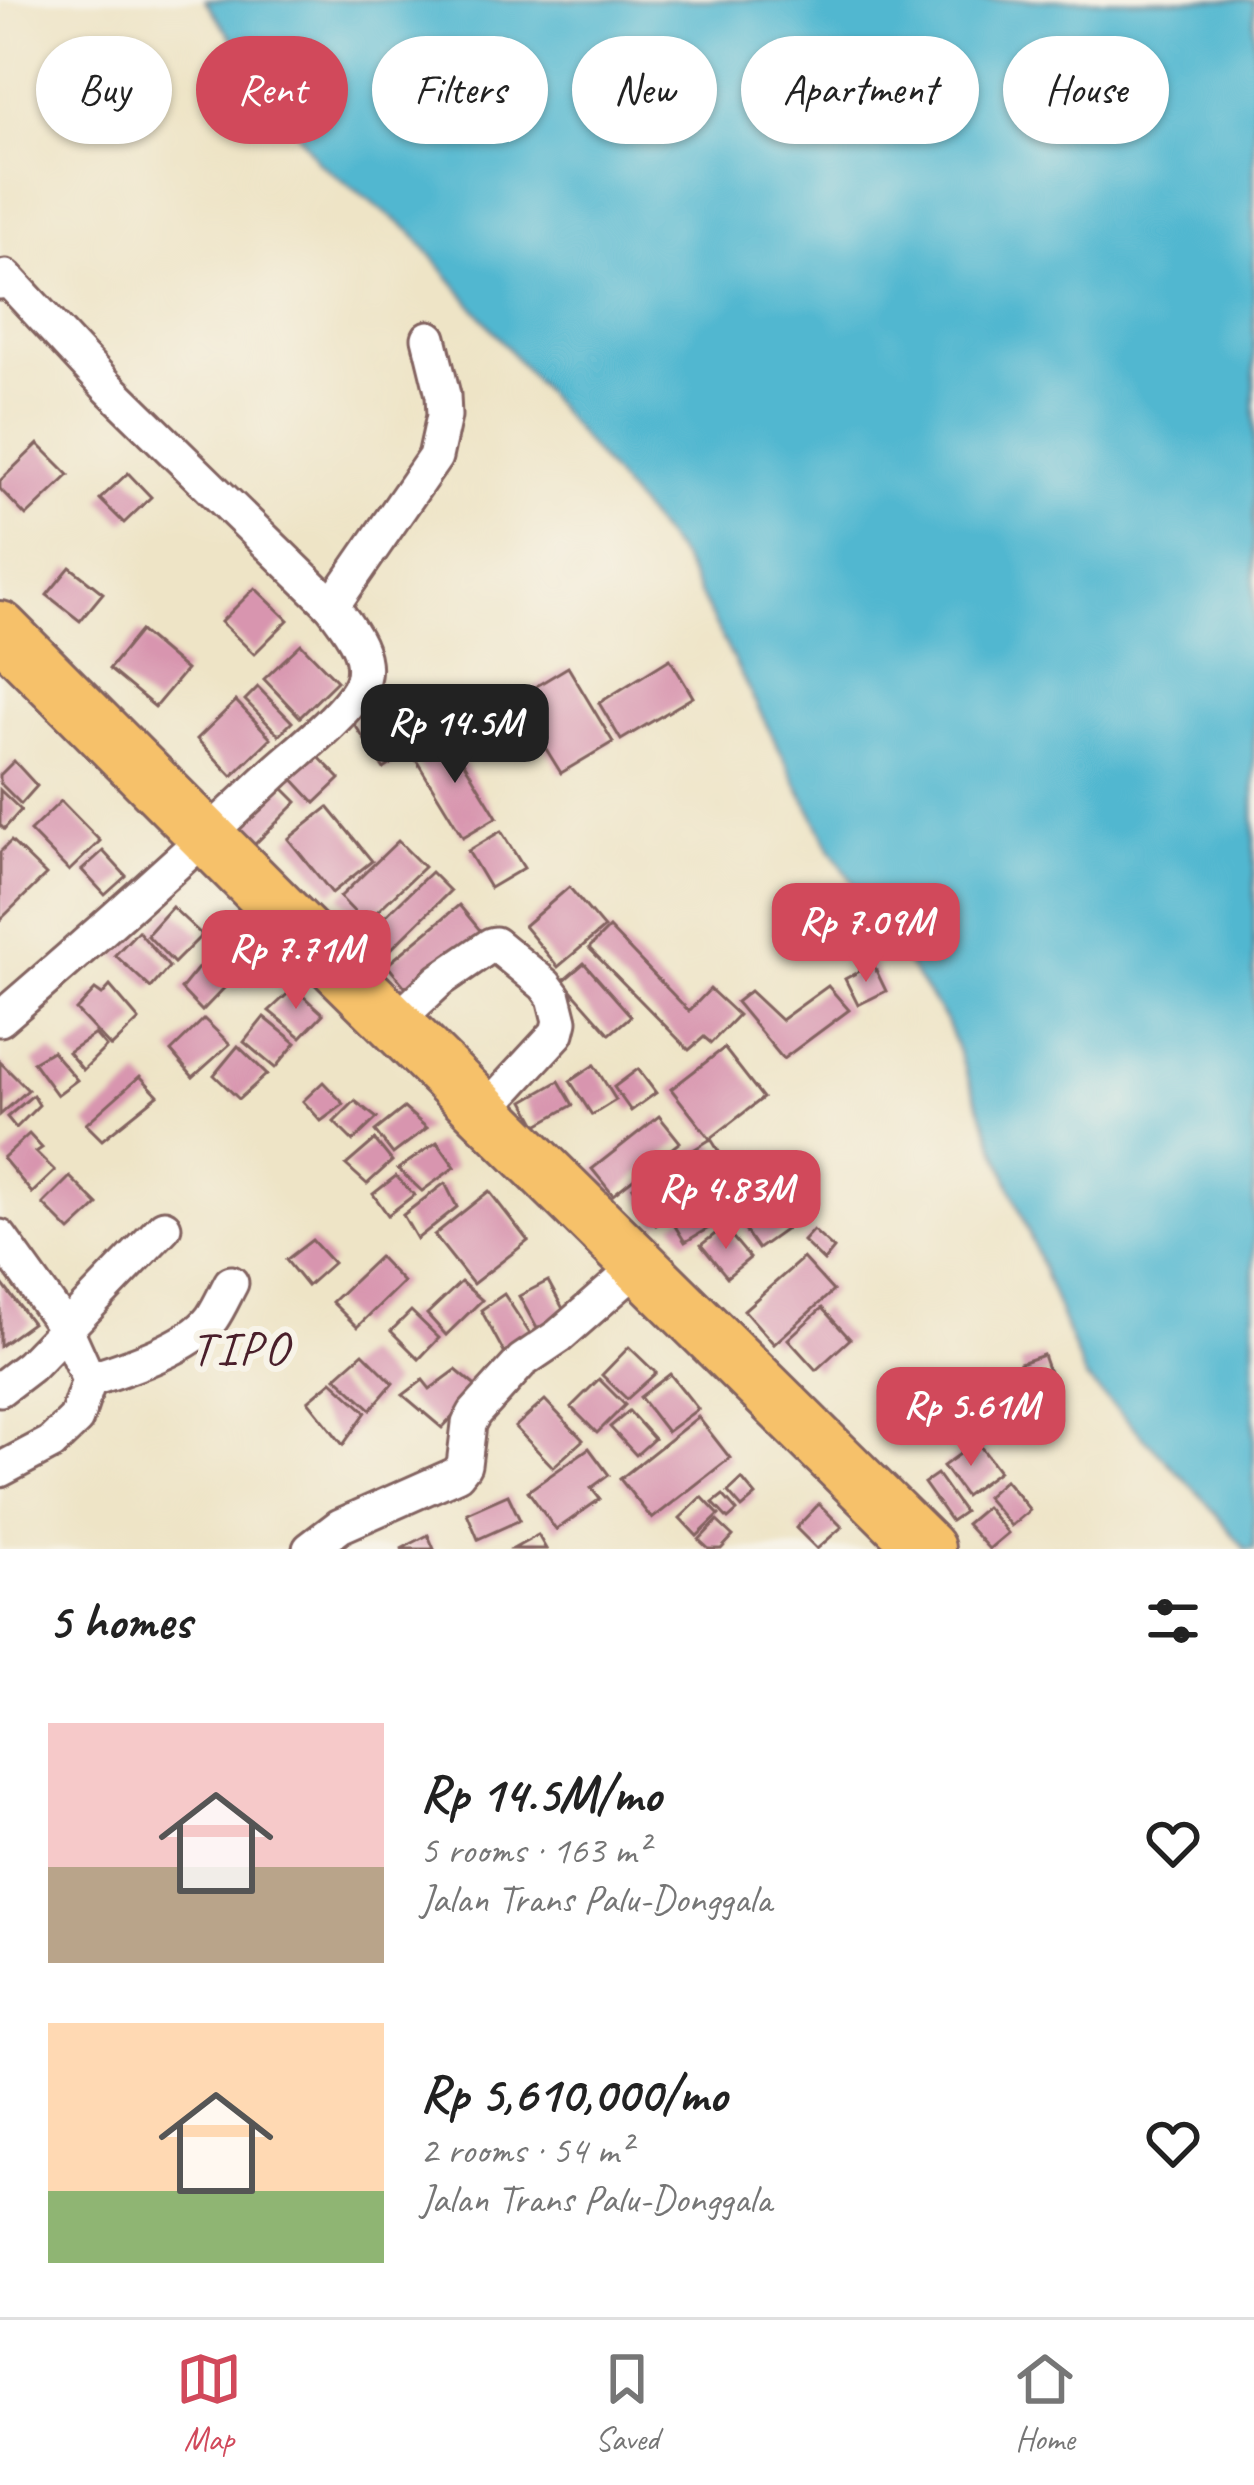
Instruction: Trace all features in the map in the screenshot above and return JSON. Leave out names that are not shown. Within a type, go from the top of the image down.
[{"type":"highway","points":[[0,628],[927,1549]]},
{"type":"street","points":[[0,1019],[346,706],[363,679],[363,658],[332,606],[2,276]]},
{"type":"street","points":[[332,606],[435,457],[444,416],[443,395],[429,338]]},
{"type":"street","points":[[394,1023],[440,980],[491,945],[545,985],[560,1011],[557,1034],[484,1112]]},
{"type":"street","points":[[0,1389],[30,1366],[164,1227]]},
{"type":"street","points":[[0,1237],[66,1329],[89,1380],[76,1419],[50,1443],[0,1470]]},
{"type":"street","points":[[310,1549],[340,1526],[457,1474],[464,1465],[475,1413],[522,1361],[559,1336],[639,1265]]},
{"type":"street","points":[[89,1380],[140,1364],[210,1322],[231,1283]]},
{"type":"water","points":[[205,0],[1254,0],[1254,1549],[1245,1549],[1202,1497],[1085,1377],[946,1021],[831,850],[681,558],[412,232],[318,162],[305,144],[348,144],[348,36],[230,36]]},
{"type":"building","points":[[38,444],[69,475],[26,516],[0,489],[0,481]]},
{"type":"building","points":[[128,473],[151,497],[124,523],[100,499]]},
{"type":"building","points":[[70,567],[103,593],[80,621],[47,595]]},
{"type":"building","points":[[255,588],[288,620],[254,654],[221,622]]},
{"type":"building","points":[[140,631],[186,670],[155,707],[109,669]]},
{"type":"building","points":[[301,644],[337,681],[300,717],[264,679]]},
{"type":"building","points":[[670,659],[693,697],[621,740],[599,703]]},
{"type":"building","points":[[568,667],[613,742],[561,773],[515,699]]},
{"type":"building","points":[[258,687],[292,722],[279,735],[245,700]]},
{"type":"building","points":[[389,697],[421,744],[384,769],[353,722]]},
{"type":"building","points":[[236,701],[271,738],[232,776],[197,739]]},
{"type":"building","points":[[447,735],[497,817],[463,837],[413,755]]},
{"type":"building","points":[[312,750],[340,779],[315,803],[288,774]]},
{"type":"building","points":[[14,761],[37,786],[21,804],[0,783],[0,775]]},
{"type":"building","points":[[274,779],[297,802],[250,849],[227,825]]},
{"type":"building","points":[[0,790],[21,810],[4,829],[0,825]]},
{"type":"building","points":[[61,801],[100,841],[69,871],[30,831]]},
{"type":"building","points":[[328,807],[372,861],[332,893],[288,839]]},
{"type":"building","points":[[501,831],[524,868],[490,888],[468,851]]},
{"type":"building","points":[[11,841],[46,875],[0,920],[0,852]]},
{"type":"building","points":[[398,841],[424,867],[365,923],[340,897]]},
{"type":"building","points":[[103,851],[126,876],[105,895],[82,870]]},
{"type":"building","points":[[431,872],[450,891],[389,951],[370,931]]},
{"type":"building","points":[[569,887],[604,928],[558,967],[524,926]]},
{"type":"building","points":[[459,905],[484,935],[411,994],[387,965]]},
{"type":"building","points":[[172,907],[202,935],[174,963],[147,935]]},
{"type":"building","points":[[609,928],[689,1011],[710,989],[738,1015],[711,1043],[704,1037],[689,1050],[589,948]]},
{"type":"building","points":[[138,931],[169,967],[151,988],[115,955]]},
{"type":"building","points":[[203,962],[227,985],[202,1011],[181,989]]},
{"type":"building","points":[[584,963],[631,1016],[610,1034],[563,981]]},
{"type":"building","points":[[873,964],[886,991],[858,1005],[845,979]]},
{"type":"building","points":[[110,986],[139,1020],[111,1047],[76,1010],[95,990],[102,995]]},
{"type":"building","points":[[828,986],[849,1010],[783,1059],[736,1002],[750,991],[781,1020]]},
{"type":"building","points":[[294,988],[323,1014],[301,1037],[269,1011]]},
{"type":"building","points":[[264,1017],[296,1043],[275,1068],[244,1042]]},
{"type":"building","points":[[204,1019],[230,1044],[193,1077],[171,1051]]},
{"type":"building","points":[[95,1034],[106,1047],[83,1070],[68,1052]]},
{"type":"building","points":[[238,1046],[267,1074],[239,1099],[214,1075]]},
{"type":"building","points":[[724,1048],[763,1098],[710,1139],[671,1089]]},
{"type":"building","points":[[52,1051],[77,1080],[57,1095],[33,1062]]},
{"type":"building","points":[[0,1062],[28,1090],[0,1115]]},
{"type":"building","points":[[594,1065],[616,1100],[592,1115],[570,1081]]},
{"type":"building","points":[[638,1069],[656,1093],[631,1111],[614,1087]]},
{"type":"building","points":[[140,1076],[158,1095],[102,1140],[86,1124]]},
{"type":"building","points":[[559,1081],[573,1105],[537,1125],[524,1101]]},
{"type":"building","points":[[323,1082],[344,1104],[321,1121],[303,1101]]},
{"type":"building","points":[[33,1095],[39,1105],[16,1128],[7,1117]]},
{"type":"building","points":[[355,1101],[377,1118],[353,1141],[334,1122]]},
{"type":"building","points":[[404,1108],[427,1128],[393,1154],[375,1131]]},
{"type":"building","points":[[659,1116],[680,1142],[613,1195],[592,1169]]},
{"type":"building","points":[[29,1134],[42,1148],[36,1152],[55,1171],[32,1193],[3,1158]]},
{"type":"building","points":[[711,1139],[735,1177],[656,1225],[633,1187]]},
{"type":"building","points":[[375,1140],[392,1161],[367,1184],[346,1165]]},
{"type":"building","points":[[437,1142],[455,1167],[422,1191],[398,1169]]},
{"type":"building","points":[[396,1176],[414,1195],[388,1215],[373,1194]]},
{"type":"building","points":[[70,1177],[98,1205],[70,1231],[43,1204]]},
{"type":"building","points":[[742,1181],[754,1201],[685,1242],[673,1223]]},
{"type":"building","points":[[445,1183],[457,1207],[417,1239],[403,1215]]},
{"type":"building","points":[[489,1191],[528,1241],[473,1284],[434,1235]]},
{"type":"building","points":[[777,1196],[796,1222],[758,1249],[739,1222]]},
{"type":"building","points":[[724,1227],[750,1258],[727,1277],[701,1245]]},
{"type":"building","points":[[813,1230],[834,1249],[824,1261],[803,1241]]},
{"type":"building","points":[[312,1240],[333,1263],[307,1286],[286,1260]]},
{"type":"building","points":[[379,1257],[403,1282],[357,1327],[332,1302]]},
{"type":"building","points":[[803,1258],[833,1291],[774,1344],[744,1310]]},
{"type":"building","points":[[0,1281],[32,1323],[0,1346]]},
{"type":"building","points":[[548,1281],[568,1318],[543,1339],[519,1296]]},
{"type":"building","points":[[461,1282],[482,1300],[446,1335],[427,1314]]},
{"type":"building","points":[[504,1294],[536,1343],[508,1360],[481,1310]]},
{"type":"building","points":[[822,1308],[850,1339],[816,1370],[788,1339]]},
{"type":"building","points":[[411,1311],[439,1338],[419,1359],[391,1331]]},
{"type":"building","points":[[629,1347],[656,1373],[627,1399],[602,1375]]},
{"type":"building","points":[[363,1353],[393,1383],[371,1409],[336,1377]]},
{"type":"building","points":[[1043,1355],[1049,1372],[1025,1379],[1020,1363]]},
{"type":"building","points":[[456,1370],[479,1389],[442,1428],[403,1395],[423,1380],[430,1389]]},
{"type":"building","points":[[670,1374],[698,1409],[667,1432],[640,1397]]},
{"type":"building","points":[[599,1379],[625,1405],[597,1433],[571,1407]]},
{"type":"building","points":[[332,1381],[366,1412],[343,1445],[308,1401]]},
{"type":"building","points":[[545,1400],[583,1440],[553,1467],[515,1427]]},
{"type":"building","points":[[629,1411],[654,1439],[636,1455],[610,1427]]},
{"type":"building","points":[[698,1417],[730,1458],[652,1519],[620,1479]]},
{"type":"building","points":[[977,1442],[999,1471],[965,1496],[943,1466]]},
{"type":"building","points":[[589,1448],[609,1475],[591,1488],[600,1499],[556,1530],[528,1491]]},
{"type":"building","points":[[937,1474],[964,1512],[951,1521],[924,1483]]},
{"type":"building","points":[[742,1479],[756,1496],[742,1508],[728,1492]]},
{"type":"building","points":[[1005,1480],[1030,1510],[1011,1526],[986,1497]]},
{"type":"building","points":[[508,1495],[520,1520],[478,1539],[467,1513]]},
{"type":"building","points":[[723,1495],[737,1511],[728,1519],[713,1503]]},
{"type":"building","points":[[702,1497],[719,1515],[697,1536],[680,1518]]},
{"type":"building","points":[[819,1504],[842,1527],[817,1549],[796,1528]]},
{"type":"building","points":[[986,1507],[1008,1533],[989,1549],[966,1524]]},
{"type":"building","points":[[717,1521],[733,1536],[721,1549],[709,1549],[699,1540]]},
{"type":"building","points":[[428,1535],[434,1549],[401,1549]]},
{"type":"building","points":[[538,1535],[546,1549],[513,1549]]},
{"type":"district","name":"TIPO","points":[[241,1347]]}]
